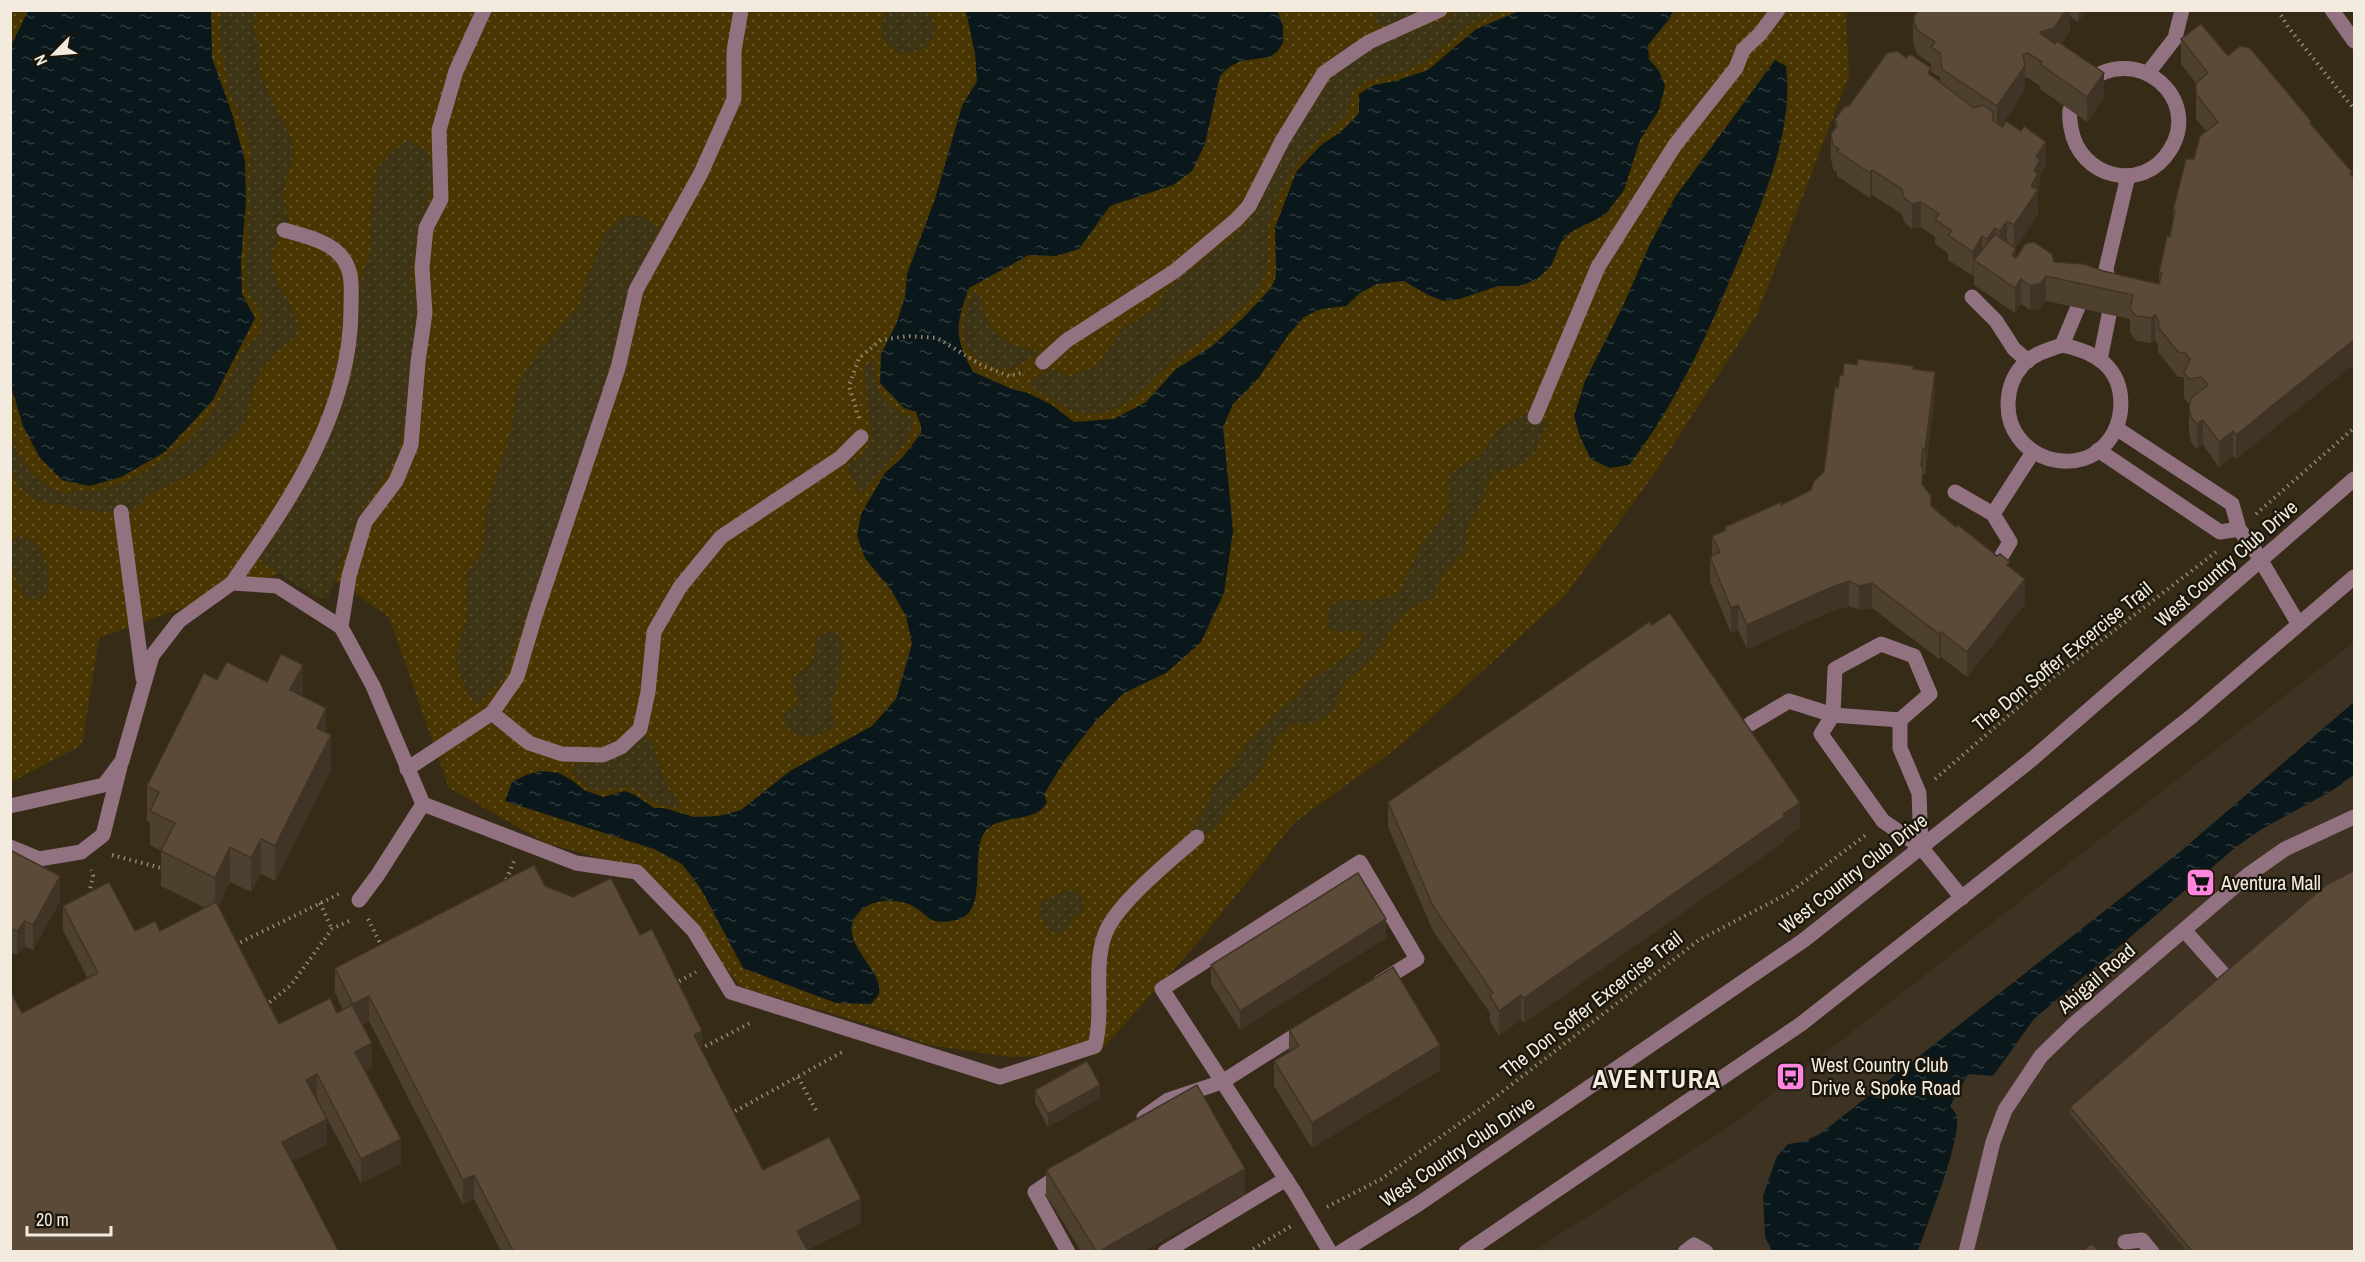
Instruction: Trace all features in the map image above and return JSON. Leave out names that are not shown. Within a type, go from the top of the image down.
[{"type":"street","points":[[341,627],[349,576],[365,522],[396,481],[411,445],[425,313],[422,268],[426,228],[441,200],[439,130],[456,71],[484,10]]},
{"type":"street","points":[[407,769],[492,713],[518,677],[535,616],[618,368],[636,290],[701,173],[734,99],[734,51],[741,10]]},
{"type":"street","points":[[1042,362],[1066,341],[1175,271],[1236,220],[1249,206],[1282,141],[1324,73],[1369,42],[1440,10]]},
{"type":"street","points":[[1535,417],[1598,267],[1675,145],[1736,69],[1743,50],[1760,34],[1778,10]]},
{"type":"street","points":[[2148,73],[2175,38],[2182,10]]},
{"type":"street","points":[[2332,10],[2355,41]]},
{"type":"street","points":[[2070,110],[2073,139],[2081,155],[2094,167],[2110,174],[2128,176],[2145,172],[2160,163],[2171,149],[2177,133],[2178,115],[2173,98],[2162,84],[2148,73],[2130,68],[2112,68],[2096,75],[2085,85]]},
{"type":"street","points":[[2112,297],[2106,269],[2128,176]]},
{"type":"street","points":[[10,847],[39,859],[81,852],[103,835],[152,656],[179,621],[232,583],[265,537],[303,477],[322,437],[338,398],[351,330],[351,276],[341,255],[316,239],[284,230]]},
{"type":"street","points":[[2091,282],[2106,269]]},
{"type":"street","points":[[1972,297],[1996,321],[2014,349],[2028,361]]},
{"type":"street","points":[[2062,345],[2078,307]]},
{"type":"street","points":[[2100,360],[2109,315]]},
{"type":"street","points":[[2062,345],[2090,353],[2100,360],[2116,379],[2121,396],[2121,414],[2116,428],[2104,446],[2089,456],[2070,461],[2050,460],[2033,452],[2019,438],[2010,421],[2008,401],[2012,382],[2028,361],[2037,354],[2062,345]]},
{"type":"street","points":[[2116,428],[2232,504],[2239,529],[2298,623]]},
{"type":"street","points":[[492,713],[529,743],[562,754],[603,755],[621,747],[640,729],[648,692],[654,632],[680,586],[721,537],[840,458],[861,437]]},
{"type":"street","points":[[2098,450],[2220,532],[2239,529]]},
{"type":"street","points":[[1993,514],[2033,452]]},
{"type":"street","name":"West Country Club Drive","points":[[1341,1251],[1417,1205],[1804,940],[2031,760],[2355,479]]},
{"type":"street","points":[[1954,492],[1993,514],[2010,542],[1995,567]]},
{"type":"street","points":[[121,512],[144,685]]},
{"type":"street","points":[[1466,1251],[1778,1041],[2192,716],[2355,576]]},
{"type":"street","points":[[232,583],[277,586],[341,627],[373,686],[423,804],[576,863],[637,872],[694,932],[731,992],[1000,1077],[1095,1046],[1100,1027],[1099,973],[1104,937],[1115,916],[1151,877],[1197,837]]},
{"type":"street","points":[[1750,724],[1789,701],[1833,715],[1900,720],[1930,694],[1914,656],[1881,644],[1835,669],[1833,715],[1821,734],[1883,821],[1921,847],[1962,898]]},
{"type":"street","points":[[1900,720],[1900,748],[1919,793],[1921,847]]},
{"type":"street","points":[[10,806],[104,785],[122,761]]},
{"type":"street","points":[[362,906],[377,876],[423,804]]},
{"type":"street","name":"Abigail Road","points":[[1966,1251],[1993,1142],[2005,1110],[2041,1056],[2066,1031],[2248,875],[2285,849],[2355,817]]},
{"type":"street","points":[[1330,1251],[1162,988],[1360,862],[1417,959],[1368,990]]},
{"type":"street","points":[[2184,930],[2226,977]]},
{"type":"street","points":[[1130,1126],[1168,1100],[1222,1082],[1320,1020]]},
{"type":"street","points":[[1068,1251],[1035,1192],[1073,1166]]},
{"type":"street","points":[[1165,1251],[1286,1179]]},
{"type":"street","points":[[2125,1242],[2142,1240],[2152,1251]]},
{"type":"street","points":[[1684,1251],[1694,1245],[1706,1251]]},
{"type":"path","points":[[2278,10],[2288,27],[2355,109]]},
{"type":"path","points":[[861,437],[858,409],[849,386],[859,358],[881,340],[908,336],[937,338],[983,366],[1010,376],[1028,372],[1042,362]]},
{"type":"path","points":[[2279,495],[2355,428]]},
{"type":"path","name":"The Don Soffer Excercise Trail","points":[[1934,780],[2050,679],[2210,558]]},
{"type":"path","name":"The Don Soffer Excercise Trail","points":[[1332,1205],[1381,1179],[1480,1109],[1699,940],[1789,893],[1871,831]]},
{"type":"path","points":[[508,893],[504,884],[521,842]]},
{"type":"path","points":[[84,849],[137,860],[169,871]]},
{"type":"path","points":[[84,849],[93,876],[88,898]]},
{"type":"path","points":[[227,948],[352,888],[386,953]]},
{"type":"path","points":[[320,903],[332,929]]},
{"type":"path","points":[[260,1010],[291,986],[332,929],[362,906]]},
{"type":"path","points":[[668,987],[713,963]]},
{"type":"path","points":[[699,1049],[779,1007]]},
{"type":"path","points":[[724,1118],[871,1037]]},
{"type":"path","points":[[798,1077],[818,1114]]},
{"type":"path","points":[[1248,1251],[1289,1226]]},
{"type":"shaded area","points":[[11,11],[1846,11],[1849,76],[1757,315],[1657,470],[1566,595],[1399,747],[1294,823],[1200,940],[1097,1055],[1010,1057],[929,1045],[891,1031],[741,987],[642,870],[546,843],[449,788],[389,617],[309,563],[99,638],[82,745],[11,782]]},
{"type":"shaded area","name":"Aventura Mall","points":[[2354,642],[2354,1251],[1532,1252],[1737,1121]]},
{"type":"sand","points":[[221,11],[256,11],[253,30],[259,46],[260,73],[276,112],[291,139],[293,154],[283,198],[289,221],[272,256],[272,269],[293,312],[297,324],[296,336],[279,349],[263,368],[252,391],[246,420],[240,429],[200,470],[151,494],[133,510],[100,512],[37,501],[19,486],[11,470],[10,437],[20,457],[40,480],[69,495],[71,491],[99,490],[129,480],[148,470],[194,435],[216,406],[241,355],[260,332],[262,315],[245,286],[250,152],[245,127],[229,93],[220,35]]},
{"type":"sand","points":[[888,11],[927,11],[935,28],[931,41],[919,50],[910,53],[901,54],[895,51],[886,41],[881,30]]},
{"type":"sand","points":[[1391,11],[1419,11],[1386,27],[1378,24],[1373,14]]},
{"type":"sand","points":[[1459,11],[1500,11],[1471,24],[1422,64],[1397,74],[1369,80],[1352,91],[1347,115],[1319,139],[1286,181],[1272,215],[1268,233],[1267,267],[1264,280],[1251,298],[1230,318],[1171,363],[1134,398],[1115,409],[1094,414],[1079,413],[1034,388],[1030,383],[1050,368],[1069,376],[1097,366],[1122,329],[1157,307],[1165,290],[1233,236],[1250,219],[1265,185],[1309,110],[1336,72],[1366,49],[1447,18]]},
{"type":"sand","points":[[409,140],[429,153],[433,171],[429,202],[418,233],[411,273],[418,309],[410,388],[399,453],[359,517],[328,598],[315,597],[261,562],[260,554],[268,538],[290,512],[319,457],[361,279],[370,253],[371,215],[377,169],[393,150]]},
{"type":"sand","points":[[642,216],[659,229],[644,259],[636,290],[621,319],[612,359],[577,471],[504,678],[477,705],[466,689],[456,662],[457,650],[467,618],[466,574],[483,550],[486,509],[510,436],[518,384],[542,347],[580,305],[585,283],[604,234],[622,217]]},
{"type":"sand","points":[[972,293],[981,294],[986,317],[998,334],[1017,346],[1040,351],[1011,370],[982,362],[966,345],[963,334],[966,308]]},
{"type":"sand","points":[[873,360],[878,390],[882,397],[895,409],[913,420],[907,439],[862,494],[846,464],[862,455],[871,441],[864,367]]},
{"type":"sand","points":[[1528,412],[1548,423],[1533,454],[1521,464],[1492,473],[1484,496],[1466,531],[1466,549],[1443,574],[1433,598],[1419,604],[1401,617],[1377,652],[1344,684],[1328,716],[1316,722],[1291,724],[1275,740],[1256,777],[1227,808],[1218,824],[1203,837],[1191,831],[1209,802],[1213,787],[1247,744],[1298,695],[1309,679],[1354,651],[1363,639],[1364,630],[1338,632],[1330,629],[1326,623],[1331,604],[1345,600],[1369,601],[1392,596],[1402,589],[1419,548],[1448,511],[1449,477],[1455,470],[1480,455],[1502,427]]},
{"type":"sand","points":[[19,536],[34,541],[46,562],[48,586],[40,599],[26,596],[10,566],[11,541]]},
{"type":"sand","points":[[831,631],[837,633],[842,642],[840,677],[831,700],[835,725],[823,733],[802,736],[790,730],[785,724],[784,715],[799,703],[792,679],[811,662],[816,639]]},
{"type":"sand","points":[[643,735],[652,745],[658,757],[663,778],[678,800],[681,809],[656,804],[635,789],[624,787],[598,791],[588,787],[572,773],[574,763],[596,763],[613,759],[620,756]]},
{"type":"sand","points":[[1071,889],[1082,899],[1083,910],[1063,933],[1051,932],[1040,916],[1040,902]]},
{"type":"water","points":[[1277,10],[1283,26],[1283,43],[1277,52],[1269,57],[1241,61],[1229,67],[1220,76],[1205,144],[1192,171],[1173,185],[1110,206],[1079,249],[1056,256],[1029,255],[969,288],[961,312],[959,331],[962,349],[973,372],[1012,389],[1028,393],[1052,405],[1074,422],[1114,419],[1146,402],[1176,369],[1211,347],[1271,288],[1276,277],[1275,228],[1296,172],[1320,146],[1344,129],[1359,113],[1359,94],[1374,85],[1428,70],[1476,29],[1519,11],[1673,11],[1648,45],[1649,59],[1659,71],[1665,86],[1659,110],[1640,140],[1624,190],[1605,215],[1571,232],[1561,242],[1551,266],[1536,280],[1519,286],[1498,286],[1459,299],[1444,301],[1404,281],[1377,284],[1360,293],[1346,306],[1321,309],[1304,317],[1289,334],[1257,380],[1233,404],[1223,427],[1233,531],[1224,593],[1201,642],[1166,673],[1124,693],[1096,721],[1067,757],[1044,794],[1047,802],[1042,809],[1035,814],[999,823],[984,833],[978,855],[976,895],[967,915],[957,920],[937,922],[904,903],[883,901],[864,908],[854,919],[852,930],[854,941],[879,983],[879,993],[871,1004],[836,1003],[743,968],[701,889],[682,864],[654,849],[505,801],[512,782],[542,771],[559,773],[584,790],[603,797],[625,791],[654,808],[664,808],[694,817],[719,816],[741,810],[790,771],[872,726],[896,699],[912,644],[906,616],[891,590],[865,558],[857,536],[861,514],[885,473],[903,457],[921,433],[916,412],[904,408],[880,383],[881,354],[897,322],[905,297],[907,274],[935,199],[962,106],[977,81],[975,54],[966,11]]},
{"type":"water","points":[[28,11],[211,11],[212,58],[231,110],[245,161],[246,201],[241,262],[242,294],[255,318],[213,400],[165,452],[121,477],[90,486],[62,480],[40,458],[23,426],[11,386],[10,48]]},
{"type":"water","points":[[1775,60],[1786,66],[1786,115],[1775,163],[1749,234],[1704,338],[1678,390],[1629,465],[1609,468],[1591,459],[1580,437],[1574,416],[1585,381],[1623,306],[1650,244],[1675,197]]},
{"type":"water","points":[[2354,702],[2354,775],[2333,790],[2262,829],[2236,847],[2034,1019],[1993,1076],[1968,1074],[1950,1106],[1956,1114],[1955,1141],[1918,1251],[1772,1251],[1765,1237],[1763,1196],[1777,1156],[1788,1144],[1803,1142],[1820,1134],[2181,851]]},
{"type":"building","points":[[1918,10],[2066,10],[2054,28],[2040,33],[2055,44],[2057,41],[2104,73],[2087,97],[2040,64],[2042,62],[2028,53],[2023,54],[2025,66],[1997,106],[1942,69],[1940,53],[1931,47],[1935,42],[1917,30],[1913,18]]},
{"type":"building","points":[[2201,24],[2228,56],[2240,46],[2250,48],[2312,122],[2310,123],[2352,172],[2350,174],[2355,179],[2355,339],[2236,435],[2233,431],[2219,442],[2203,420],[2197,424],[2191,417],[2189,407],[2191,398],[2208,385],[2201,377],[2189,379],[2184,373],[2190,359],[2185,353],[2178,352],[2158,327],[2159,322],[2155,315],[2151,318],[2136,316],[2130,309],[2133,295],[2046,276],[2041,283],[2030,286],[2021,279],[2015,288],[1974,260],[1995,234],[2016,249],[2012,255],[2016,258],[2025,244],[2034,242],[2052,254],[2054,262],[2084,264],[2103,271],[2159,284],[2162,273],[2159,273],[2167,236],[2170,237],[2175,210],[2173,210],[2186,159],[2194,159],[2200,136],[2218,122],[2196,94],[2196,83],[2208,73],[2181,39]]},
{"type":"building","points":[[1897,51],[1906,58],[1910,54],[1931,68],[1928,73],[1974,108],[1983,105],[1993,112],[1993,120],[2002,127],[2006,121],[2021,131],[2024,126],[2046,142],[2036,157],[2040,160],[2034,171],[2038,174],[2031,186],[2038,190],[2014,225],[2007,221],[2000,231],[1995,228],[1987,239],[1982,236],[1973,252],[1948,235],[1952,231],[1935,219],[1939,214],[1921,202],[1912,204],[1904,198],[1902,189],[1872,170],[1870,173],[1837,151],[1839,149],[1833,145],[1831,134],[1837,126],[1835,119],[1845,106],[1849,106],[1887,53]]},
{"type":"building","points":[[1858,359],[1914,366],[1913,369],[1935,372],[1921,466],[1923,466],[1922,484],[1931,496],[1931,506],[1997,556],[2000,554],[2010,562],[2007,565],[2025,579],[1967,652],[1941,632],[1939,634],[1872,583],[1859,586],[1849,581],[1747,625],[1738,605],[1731,608],[1710,557],[1720,552],[1712,536],[1726,530],[1725,527],[1781,502],[1781,505],[1811,490],[1814,481],[1824,472],[1835,387],[1838,388],[1840,375],[1843,375],[1844,363],[1857,365]]},
{"type":"building","points":[[1670,613],[1800,803],[1783,814],[1784,817],[1524,998],[1521,995],[1499,1011],[1490,996],[1493,993],[1433,906],[1388,802],[1649,622],[1652,625]]},
{"type":"building","points":[[281,654],[303,665],[290,690],[326,708],[317,728],[331,735],[275,846],[261,839],[251,858],[230,847],[215,878],[161,851],[175,823],[150,811],[159,792],[147,786],[204,673],[217,680],[227,662],[267,682]]},
{"type":"building","points":[[10,850],[60,876],[33,925],[25,921],[17,931],[10,928]]},
{"type":"building","points":[[534,865],[545,886],[573,897],[611,878],[640,935],[652,929],[702,1031],[694,1035],[763,1170],[829,1137],[861,1199],[797,1231],[808,1251],[513,1251],[474,1175],[463,1180],[369,996],[353,1004],[335,968]]},
{"type":"building","points":[[2355,870],[2355,1251],[2192,1251],[2070,1107],[2326,885]]},
{"type":"building","points":[[1358,873],[1386,919],[1240,1011],[1211,965]]},
{"type":"building","points":[[109,882],[135,931],[155,921],[160,931],[216,902],[279,1024],[330,998],[337,1013],[352,1005],[372,1043],[355,1052],[401,1139],[361,1159],[317,1074],[306,1080],[327,1119],[282,1142],[338,1250],[10,1251],[10,991],[22,1013],[98,973],[63,906]]},
{"type":"building","points":[[1393,967],[1440,1045],[1312,1123],[1274,1061],[1299,1046],[1289,1030]]},
{"type":"building","points":[[1087,1061],[1100,1085],[1048,1114],[1035,1090]]},
{"type":"building","points":[[1197,1085],[1245,1169],[1100,1251],[1096,1251],[1046,1170]]},
{"type":"building","points":[[2092,1244],[2099,1251],[2082,1251]]},
{"type":"place","name":"Aventura Mall","points":[[2200,882]]},
{"type":"place","name":"West Country Club Drive & Spoke Road","points":[[1790,1076]]},
{"type":"district","name":"AVENTURA","points":[[1657,1078]]}]
